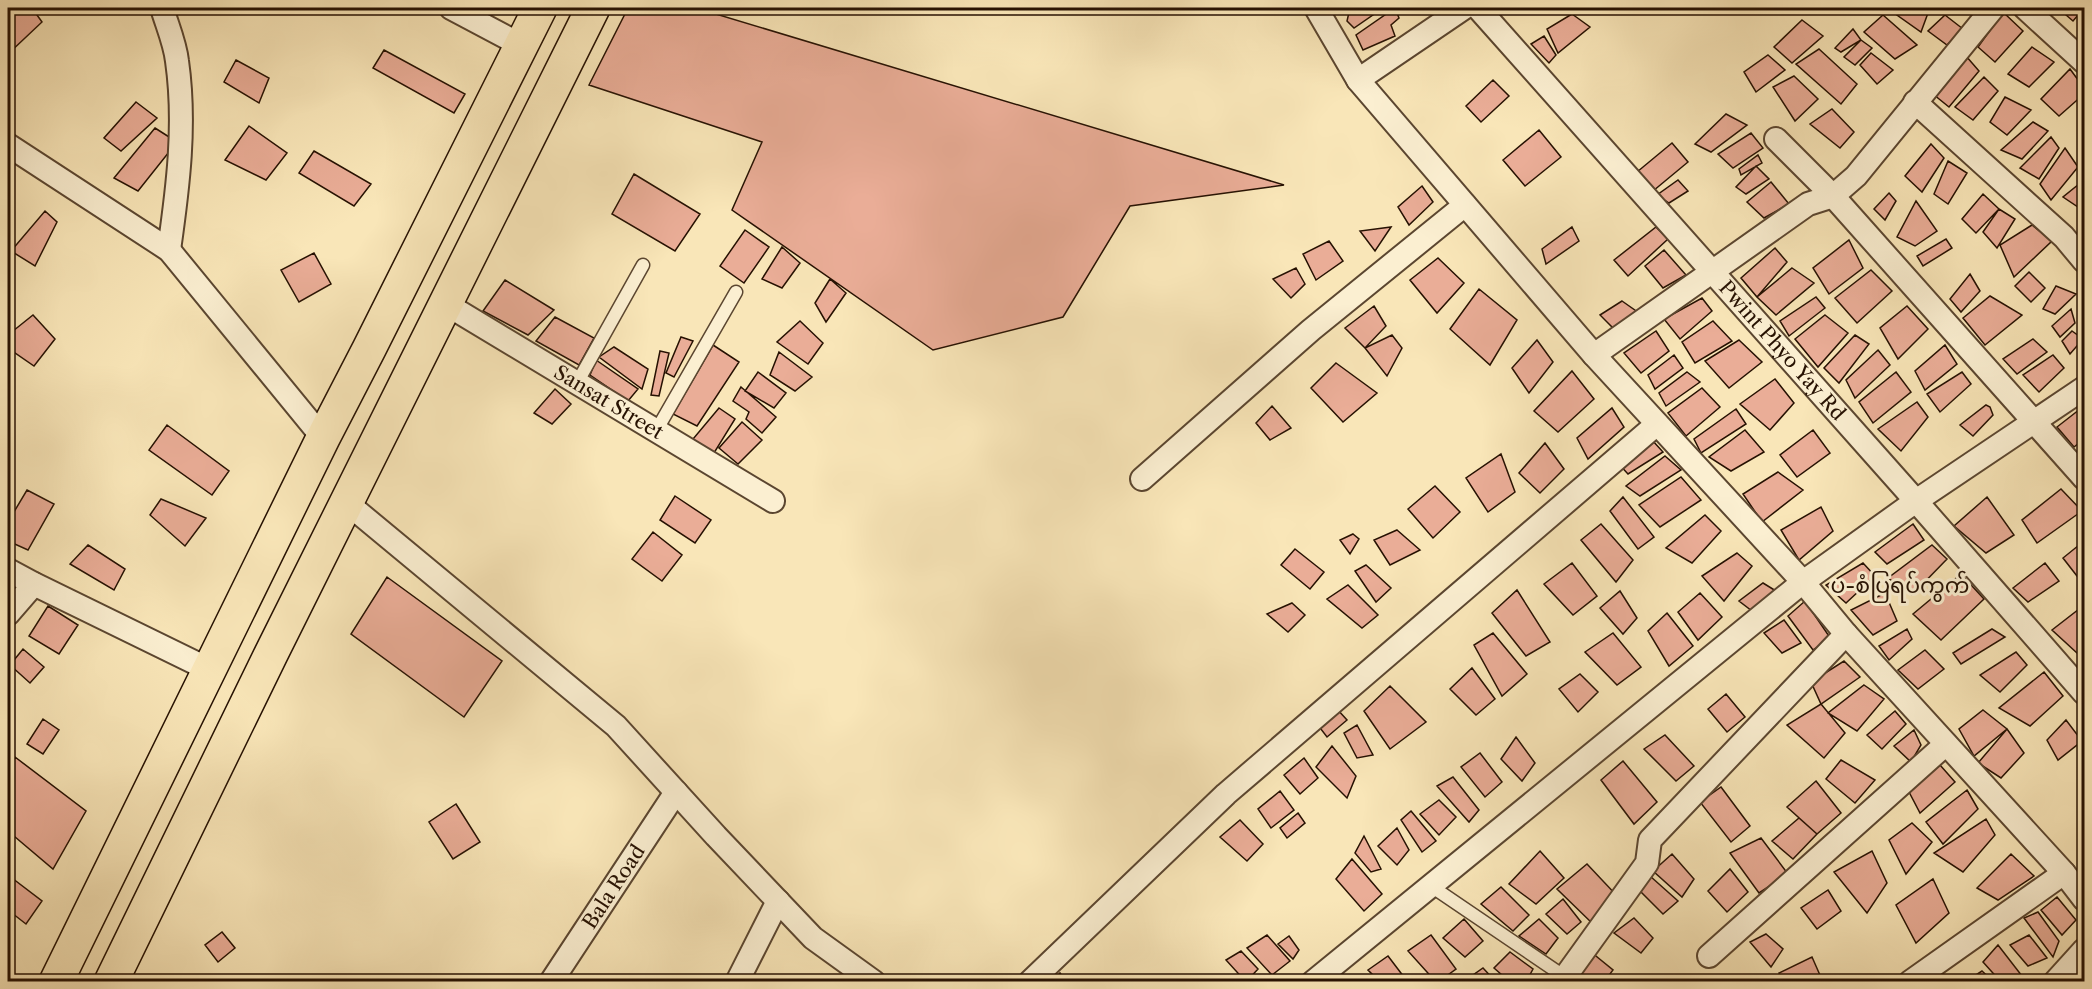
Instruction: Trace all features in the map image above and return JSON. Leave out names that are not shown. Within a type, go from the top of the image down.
[{"type":"highway","points":[[56,981],[322,438],[540,8]]},
{"type":"highway","points":[[111,981],[346,502],[593,8]]},
{"type":"highway","points":[[501,86],[542,111]]},
{"type":"highway","points":[[369,349],[411,372]]},
{"type":"highway","points":[[228,632],[271,654]]},
{"type":"highway","points":[[104,886],[147,907]]},
{"type":"street","points":[[162,8],[177,59],[182,122],[178,184],[169,250]]},
{"type":"street","points":[[451,8],[521,45]]},
{"type":"street","points":[[1316,8],[1358,80],[1594,355],[1803,582],[1846,634],[2064,873],[2085,899]]},
{"type":"street","points":[[1358,80],[1464,8]]},
{"type":"street","name":"Pwint Phyo Yay Rd","points":[[1478,8],[2085,693]]},
{"type":"street","points":[[1594,355],[1808,204],[1833,196],[1856,176],[1993,8]]},
{"type":"street","points":[[2025,8],[2085,62]]},
{"type":"street","points":[[1916,102],[2064,237],[2085,261]]},
{"type":"street","points":[[1776,139],[1833,196],[2085,478]]},
{"type":"street","points":[[8,145],[169,250],[322,438]]},
{"type":"street","points":[[1142,478],[1311,330],[1465,205]]},
{"type":"street","name":"Sansat Street","points":[[446,304],[773,501]]},
{"type":"street","points":[[1313,981],[1803,582],[1916,501],[2085,388]]},
{"type":"street","points":[[1030,981],[1226,794],[1657,424]]},
{"type":"street","points":[[346,502],[616,726],[813,938],[874,981]]},
{"type":"street","points":[[8,570],[210,670]]},
{"type":"street","points":[[8,614],[34,584]]},
{"type":"street","points":[[1562,979],[1647,863],[1650,840],[1846,634]]},
{"type":"street","points":[[1709,956],[1946,744]]},
{"type":"street","name":"Bala Road","points":[[551,981],[676,792]]},
{"type":"street","points":[[1910,981],[2064,873]]},
{"type":"street","points":[[737,981],[778,901]]},
{"type":"street","points":[[2055,981],[2085,950]]},
{"type":"lane","points":[[577,383],[643,265]]},
{"type":"lane","points":[[656,431],[736,292]]},
{"type":"lane","points":[[1431,885],[1562,979]]},
{"type":"building","points":[[11,8],[32,8],[42,22],[8,54],[8,11]]},
{"type":"building","points":[[628,8],[696,8],[1284,185],[1130,206],[1063,317],[933,350],[732,210],[762,142],[589,85]]},
{"type":"building","points":[[1350,8],[1383,8],[1354,28],[1347,21]]},
{"type":"building","points":[[1395,8],[1399,18],[1391,25],[1395,36],[1363,50],[1356,35]]},
{"type":"building","points":[[1887,8],[1922,8],[1928,13],[1921,32]]},
{"type":"building","points":[[2058,8],[2084,8],[2073,21]]},
{"type":"building","points":[[2003,12],[2023,31],[1995,62],[1978,47]]},
{"type":"building","points":[[1572,14],[1590,27],[1558,53],[1547,29]]},
{"type":"building","points":[[1883,15],[1917,45],[1895,59],[1864,32]]},
{"type":"building","points":[[1945,15],[1963,29],[1947,45],[1928,31]]},
{"type":"building","points":[[1802,20],[1823,36],[1792,63],[1774,47]]},
{"type":"building","points":[[1853,29],[1861,40],[1841,52],[1835,48]]},
{"type":"building","points":[[1544,36],[1556,55],[1549,63],[1531,44]]},
{"type":"building","points":[[1861,40],[1872,48],[1855,65],[1844,57]]},
{"type":"building","points":[[2032,47],[2054,62],[2029,87],[2008,74]]},
{"type":"building","points":[[1819,49],[1857,84],[1841,104],[1796,64]]},
{"type":"building","points":[[384,50],[465,94],[454,113],[373,68]]},
{"type":"building","points":[[1871,53],[1893,70],[1877,84],[1860,65]]},
{"type":"building","points":[[1768,55],[1785,70],[1756,92],[1744,72]]},
{"type":"building","points":[[1966,56],[1979,71],[1949,107],[1928,90]]},
{"type":"building","points":[[236,60],[269,78],[259,103],[224,82]]},
{"type":"building","points":[[2070,69],[2084,88],[2084,94],[2059,116],[2041,99]]},
{"type":"building","points":[[1794,76],[1818,99],[1795,121],[1773,87]]},
{"type":"building","points":[[1984,77],[1998,91],[1973,120],[1955,107]]},
{"type":"building","points":[[1493,80],[1509,96],[1481,122],[1466,106]]},
{"type":"building","points":[[2005,97],[2031,110],[2007,135],[1990,122]]},
{"type":"building","points":[[136,102],[157,118],[121,151],[104,138]]},
{"type":"building","points":[[1832,109],[1854,132],[1840,148],[1810,124]]},
{"type":"building","points":[[1726,114],[1747,125],[1711,152],[1695,144]]},
{"type":"building","points":[[2033,122],[2048,131],[2022,159],[2001,150]]},
{"type":"building","points":[[249,126],[287,153],[266,180],[225,160]]},
{"type":"building","points":[[155,128],[177,142],[138,191],[114,178]]},
{"type":"building","points":[[1539,130],[1561,157],[1525,186],[1503,160]]},
{"type":"building","points":[[1751,133],[1763,148],[1733,168],[1718,154]]},
{"type":"building","points":[[2051,137],[2059,148],[2039,179],[2020,168]]},
{"type":"building","points":[[1672,143],[1688,162],[1653,191],[1637,172]]},
{"type":"building","points":[[1931,144],[1944,158],[1922,192],[1905,176]]},
{"type":"building","points":[[2065,148],[2078,167],[2051,200],[2040,184]]},
{"type":"building","points":[[314,151],[371,184],[354,206],[299,173]]},
{"type":"building","points":[[1758,155],[1762,163],[1741,175],[1739,169]]},
{"type":"building","points":[[1948,161],[1967,173],[1948,204],[1934,194]]},
{"type":"building","points":[[1756,166],[1769,179],[1746,194],[1736,187]]},
{"type":"building","points":[[634,174],[700,214],[675,251],[612,214]]},
{"type":"building","points":[[1678,180],[1688,191],[1669,203],[1657,195]]},
{"type":"building","points":[[2084,180],[2084,211],[2063,197]]},
{"type":"building","points":[[1771,182],[1789,204],[1764,218],[1747,202]]},
{"type":"building","points":[[1422,186],[1433,202],[1409,225],[1398,207]]},
{"type":"building","points":[[1889,193],[1896,201],[1885,220],[1874,209]]},
{"type":"building","points":[[1983,194],[1999,209],[1976,233],[1962,219]]},
{"type":"building","points":[[1916,201],[1937,231],[1915,246],[1897,237]]},
{"type":"building","points":[[1999,209],[2015,219],[1997,248],[1983,232]]},
{"type":"building","points":[[45,211],[57,222],[35,266],[11,251]]},
{"type":"building","points":[[2032,225],[2052,241],[2014,277],[2000,245]]},
{"type":"building","points":[[1391,227],[1375,251],[1360,231]]},
{"type":"building","points":[[1572,227],[1579,241],[1546,264],[1542,249]]},
{"type":"building","points":[[1656,227],[1668,239],[1628,276],[1614,260]]},
{"type":"building","points":[[745,230],[769,247],[744,283],[720,266]]},
{"type":"building","points":[[1946,239],[1952,248],[1923,266],[1917,256]]},
{"type":"building","points":[[1849,240],[1863,268],[1829,294],[1813,268]]},
{"type":"building","points":[[1329,241],[1343,261],[1316,280],[1303,254]]},
{"type":"building","points":[[782,247],[800,263],[782,288],[762,279]]},
{"type":"building","points":[[1775,248],[1787,262],[1757,297],[1741,278]]},
{"type":"building","points":[[1664,250],[1686,275],[1663,288],[1645,266]]},
{"type":"building","points":[[314,253],[331,284],[299,302],[281,270]]},
{"type":"building","points":[[1438,258],[1464,283],[1437,313],[1410,280]]},
{"type":"building","points":[[1296,268],[1305,284],[1291,298],[1273,279]]},
{"type":"building","points":[[1792,268],[1814,283],[1776,315],[1757,297]]},
{"type":"building","points":[[1871,270],[1892,291],[1857,323],[1835,298]]},
{"type":"building","points":[[2029,272],[2045,288],[2031,302],[2015,286]]},
{"type":"building","points":[[1970,274],[1980,291],[1961,312],[1950,299]]},
{"type":"building","points":[[830,279],[846,293],[826,322],[815,303]]},
{"type":"building","points":[[505,280],[554,310],[528,335],[483,311]]},
{"type":"building","points":[[2056,286],[2076,294],[2055,314],[2043,309]]},
{"type":"building","points":[[1479,289],[1517,320],[1490,365],[1450,329]]},
{"type":"building","points":[[1990,296],[2022,315],[1985,345],[1963,318]]},
{"type":"building","points":[[1816,297],[1825,308],[1789,336],[1780,321]]},
{"type":"building","points":[[1702,298],[1712,311],[1680,339],[1664,319]]},
{"type":"building","points":[[1622,301],[1639,313],[1614,329],[1600,315]]},
{"type":"building","points":[[1374,306],[1386,326],[1365,348],[1345,328]]},
{"type":"building","points":[[1907,306],[1928,329],[1898,359],[1880,328]]},
{"type":"building","points":[[2071,309],[2075,323],[2060,337],[2052,326]]},
{"type":"building","points":[[33,315],[55,339],[34,366],[8,348],[8,335]]},
{"type":"building","points":[[1825,315],[1848,333],[1818,367],[1795,339]]},
{"type":"building","points":[[555,317],[594,338],[579,365],[536,341]]},
{"type":"building","points":[[800,321],[823,343],[808,364],[777,342]]},
{"type":"building","points":[[1713,321],[1732,341],[1695,363],[1682,342]]},
{"type":"building","points":[[1656,331],[1669,351],[1641,373],[1624,353]]},
{"type":"building","points":[[2072,331],[2083,339],[2070,354],[2062,341]]},
{"type":"building","points":[[1392,335],[1402,348],[1387,376],[1365,348]]},
{"type":"building","points":[[1855,335],[1869,344],[1839,383],[1824,368]]},
{"type":"building","points":[[681,337],[693,341],[674,377],[666,373]]},
{"type":"building","points":[[2033,339],[2047,352],[2017,374],[2003,359]]},
{"type":"building","points":[[1537,340],[1553,362],[1529,393],[1512,368]]},
{"type":"building","points":[[1739,340],[1762,362],[1729,388],[1705,361]]},
{"type":"building","points":[[713,345],[739,362],[697,426],[673,414]]},
{"type":"building","points":[[1945,345],[1957,364],[1925,390],[1915,371]]},
{"type":"building","points":[[614,347],[648,369],[642,389],[599,357]]},
{"type":"building","points":[[1878,350],[1890,365],[1855,398],[1846,380]]},
{"type":"building","points":[[660,351],[669,353],[659,396],[651,395]]},
{"type":"building","points":[[779,352],[812,377],[795,391],[770,375]]},
{"type":"building","points":[[1674,355],[1683,368],[1655,389],[1648,375]]},
{"type":"building","points":[[2053,355],[2064,368],[2039,392],[2023,375]]},
{"type":"building","points":[[596,360],[638,389],[628,401],[590,375]]},
{"type":"building","points":[[1336,363],[1377,393],[1343,422],[1311,388]]},
{"type":"building","points":[[1572,371],[1594,399],[1558,432],[1534,411]]},
{"type":"building","points":[[758,372],[786,393],[774,408],[745,391]]},
{"type":"building","points":[[1687,372],[1700,382],[1666,406],[1659,393]]},
{"type":"building","points":[[1896,372],[1911,392],[1873,423],[1859,402]]},
{"type":"building","points":[[1962,372],[1971,384],[1940,412],[1927,394]]},
{"type":"building","points":[[1775,379],[1794,403],[1770,430],[1740,404]]},
{"type":"building","points":[[741,387],[776,417],[762,433],[746,419],[749,412],[733,401]]},
{"type":"building","points":[[1702,388],[1720,407],[1686,436],[1668,413]]},
{"type":"building","points":[[555,389],[571,404],[552,424],[534,413]]},
{"type":"building","points":[[1917,402],[1928,417],[1901,451],[1878,429]]},
{"type":"building","points":[[1986,405],[1990,407],[1993,415],[1973,436],[1960,425]]},
{"type":"building","points":[[1272,406],[1291,428],[1270,440],[1256,423]]},
{"type":"building","points":[[2084,406],[2084,439],[2074,447],[2057,427]]},
{"type":"building","points":[[719,408],[735,419],[714,453],[693,439]]},
{"type":"building","points":[[1612,408],[1624,427],[1588,459],[1577,438]]},
{"type":"building","points":[[1736,409],[1746,424],[1701,453],[1694,439]]},
{"type":"building","points":[[742,422],[762,440],[738,464],[719,448]]},
{"type":"building","points":[[167,425],[229,471],[212,495],[149,450]]},
{"type":"building","points":[[1745,430],[1764,452],[1731,471],[1709,457]]},
{"type":"building","points":[[1813,430],[1830,453],[1797,477],[1780,455]]},
{"type":"building","points":[[1652,440],[1663,452],[1628,474],[1617,462]]},
{"type":"building","points":[[1545,443],[1564,469],[1540,493],[1519,473]]},
{"type":"building","points":[[1501,454],[1515,492],[1488,512],[1466,478]]},
{"type":"building","points":[[1665,456],[1681,470],[1640,496],[1626,486]]},
{"type":"building","points":[[1778,472],[1803,490],[1762,522],[1743,494]]},
{"type":"building","points":[[1681,477],[1701,500],[1660,527],[1639,505]]},
{"type":"building","points":[[1435,486],[1460,512],[1433,538],[1408,509]]},
{"type":"building","points":[[2061,489],[2082,511],[2037,543],[2022,520]]},
{"type":"building","points":[[27,490],[54,504],[28,550],[8,541],[8,522]]},
{"type":"building","points":[[675,496],[711,520],[695,543],[660,520]]},
{"type":"building","points":[[1623,497],[1654,537],[1638,549],[1610,511]]},
{"type":"building","points":[[1987,497],[2014,535],[1986,553],[1954,526]]},
{"type":"building","points":[[161,499],[206,518],[185,546],[150,515]]},
{"type":"building","points":[[1821,507],[1833,531],[1799,560],[1781,530]]},
{"type":"building","points":[[1705,515],[1721,531],[1692,563],[1666,548]]},
{"type":"building","points":[[1601,524],[1633,560],[1616,582],[1581,540]]},
{"type":"building","points":[[1913,524],[1924,540],[1887,564],[1875,552]]},
{"type":"building","points":[[1397,530],[1420,550],[1390,565],[1374,540]]},
{"type":"building","points":[[653,532],[682,555],[662,581],[632,559]]},
{"type":"building","points":[[1353,534],[1359,539],[1350,554],[1340,540]]},
{"type":"building","points":[[2084,541],[2084,585],[2063,558]]},
{"type":"building","points":[[88,545],[125,569],[114,590],[70,564]]},
{"type":"building","points":[[1932,545],[1947,559],[1912,595],[1888,578]]},
{"type":"building","points":[[1295,549],[1324,572],[1310,589],[1281,565]]},
{"type":"building","points":[[1737,553],[1752,566],[1724,601],[1702,576]]},
{"type":"building","points":[[1572,563],[1597,596],[1573,615],[1544,584]]},
{"type":"building","points":[[1863,563],[1875,576],[1846,603],[1826,585]]},
{"type":"building","points":[[2045,563],[2059,581],[2028,602],[2013,588]]},
{"type":"building","points":[[1366,565],[1391,588],[1376,602],[1355,571]]},
{"type":"building","points":[[1961,574],[1984,599],[1941,640],[1913,614]]},
{"type":"building","points":[[387,577],[502,661],[464,717],[351,634]]},
{"type":"building","points":[[1763,583],[1776,591],[1756,614],[1739,601]]},
{"type":"building","points":[[1348,585],[1378,615],[1362,628],[1327,599]]},
{"type":"building","points":[[1517,590],[1550,642],[1526,656],[1492,613]]},
{"type":"building","points":[[1620,591],[1637,618],[1623,634],[1600,608]]},
{"type":"building","points":[[1700,593],[1722,617],[1698,640],[1678,612]]},
{"type":"building","points":[[1885,593],[1897,621],[1873,635],[1851,610]]},
{"type":"building","points":[[1805,601],[1831,639],[1813,650],[1788,616]]},
{"type":"building","points":[[1292,603],[1305,615],[1288,632],[1267,614]]},
{"type":"building","points":[[48,606],[78,625],[59,654],[29,636]]},
{"type":"building","points":[[2083,606],[2084,646],[2077,653],[2052,630]]},
{"type":"building","points":[[1667,613],[1693,646],[1669,666],[1648,631]]},
{"type":"building","points":[[1784,620],[1801,643],[1782,653],[1764,633]]},
{"type":"building","points":[[1907,629],[1912,639],[1889,660],[1879,646]]},
{"type":"building","points":[[1992,629],[2005,637],[1961,664],[1953,653]]},
{"type":"building","points":[[1493,633],[1527,674],[1502,696],[1474,645]]},
{"type":"building","points":[[1613,633],[1641,667],[1617,685],[1585,652]]},
{"type":"building","points":[[23,649],[44,667],[30,683],[10,665]]},
{"type":"building","points":[[1925,650],[1944,669],[1918,689],[1898,670]]},
{"type":"building","points":[[2016,652],[2027,665],[2000,692],[1980,675]]},
{"type":"building","points":[[1844,661],[1860,677],[1821,704],[1811,682]]},
{"type":"building","points":[[1472,668],[1495,699],[1476,715],[1450,689]]},
{"type":"building","points":[[2044,672],[2063,696],[2030,726],[1999,708]]},
{"type":"building","points":[[1580,674],[1598,692],[1578,712],[1559,689]]},
{"type":"building","points":[[1864,685],[1884,699],[1857,731],[1828,713]]},
{"type":"building","points":[[1390,686],[1426,722],[1390,749],[1364,711]]},
{"type":"building","points":[[1726,694],[1745,717],[1727,732],[1708,709]]},
{"type":"building","points":[[1821,704],[1845,733],[1824,758],[1787,725]]},
{"type":"building","points":[[1337,709],[1347,720],[1327,737],[1314,720]]},
{"type":"building","points":[[1983,710],[2007,729],[1974,756],[1959,729]]},
{"type":"building","points":[[1895,711],[1906,724],[1882,749],[1867,735]]},
{"type":"building","points":[[43,719],[59,730],[43,754],[27,744]]},
{"type":"building","points":[[2066,720],[2082,741],[2058,760],[2047,740]]},
{"type":"building","points":[[1357,725],[1373,755],[1357,758],[1344,733]]},
{"type":"building","points":[[2007,729],[2024,753],[2001,778],[1978,763]]},
{"type":"building","points":[[1914,730],[1921,745],[1911,762],[1894,746]]},
{"type":"building","points":[[1665,735],[1694,766],[1676,781],[1644,749]]},
{"type":"building","points":[[1516,737],[1535,763],[1522,781],[1501,759]]},
{"type":"building","points":[[1332,746],[1356,776],[1347,798],[1316,767]]},
{"type":"building","points":[[1480,753],[1502,782],[1485,797],[1461,767]]},
{"type":"building","points":[[15,757],[86,811],[53,869],[8,831],[8,770]]},
{"type":"building","points":[[1304,758],[1318,778],[1300,794],[1284,775]]},
{"type":"building","points":[[1841,760],[1875,780],[1855,803],[1826,779]]},
{"type":"building","points":[[1623,761],[1657,802],[1634,824],[1601,780]]},
{"type":"building","points":[[1940,765],[1955,782],[1920,813],[1908,790]]},
{"type":"building","points":[[1453,777],[1479,810],[1469,822],[1437,786]]},
{"type":"building","points":[[2084,779],[2084,802],[2078,784]]},
{"type":"building","points":[[1816,781],[1841,813],[1817,834],[1787,807]]},
{"type":"building","points":[[1721,787],[1750,826],[1731,842],[1700,802]]},
{"type":"building","points":[[1967,790],[1978,809],[1943,844],[1926,822]]},
{"type":"building","points":[[1280,791],[1294,810],[1271,828],[1258,809]]},
{"type":"building","points":[[1439,800],[1456,817],[1439,835],[1420,814]]},
{"type":"building","points":[[456,804],[480,842],[453,859],[429,822]]},
{"type":"building","points":[[1411,811],[1436,841],[1422,852],[1401,820]]},
{"type":"building","points":[[1298,813],[1305,823],[1287,838],[1280,828]]},
{"type":"building","points":[[1799,818],[1817,834],[1793,859],[1772,841]]},
{"type":"building","points":[[1986,819],[1995,835],[1963,872],[1934,853]]},
{"type":"building","points":[[1240,820],[1263,844],[1247,861],[1220,837]]},
{"type":"building","points":[[1912,823],[1932,842],[1906,874],[1889,840]]},
{"type":"building","points":[[1397,828],[1409,850],[1397,865],[1378,846]]},
{"type":"building","points":[[1364,836],[1381,869],[1371,872],[1355,853]]},
{"type":"building","points":[[1761,838],[1788,874],[1759,893],[1730,853]]},
{"type":"building","points":[[1540,851],[1564,878],[1536,904],[1509,884]]},
{"type":"building","points":[[1872,851],[1887,883],[1867,913],[1834,872]]},
{"type":"building","points":[[1672,854],[1694,879],[1682,897],[1653,871]]},
{"type":"building","points":[[2011,854],[2034,876],[1998,900],[1977,888]]},
{"type":"building","points":[[1352,859],[1382,894],[1364,911],[1336,879]]},
{"type":"building","points":[[1587,864],[1619,898],[1596,927],[1557,889]]},
{"type":"building","points":[[1730,869],[1748,892],[1727,912],[1708,891]]},
{"type":"building","points":[[8,875],[42,901],[26,924],[8,910]]},
{"type":"building","points":[[1650,876],[1678,901],[1663,914],[1637,888]]},
{"type":"building","points":[[1933,879],[1949,913],[1916,943],[1896,905]]},
{"type":"building","points":[[1501,887],[1529,915],[1513,931],[1481,904]]},
{"type":"building","points":[[1828,890],[1841,911],[1817,929],[1801,908]]},
{"type":"building","points":[[2057,897],[2076,920],[2062,935],[2041,910]]},
{"type":"building","points":[[1563,899],[1581,922],[1567,934],[1546,914]]},
{"type":"building","points":[[2038,912],[2059,941],[2053,957],[2024,918]]},
{"type":"building","points":[[1634,918],[1653,938],[1641,953],[1614,933]]},
{"type":"building","points":[[1464,919],[1483,941],[1465,957],[1443,938]]},
{"type":"building","points":[[1539,919],[1558,938],[1546,954],[1519,936]]},
{"type":"building","points":[[222,932],[235,948],[218,962],[205,945]]},
{"type":"building","points":[[1766,934],[1783,949],[1771,967],[1750,942]]},
{"type":"building","points":[[1267,935],[1290,961],[1272,975],[1247,948]]},
{"type":"building","points":[[1431,935],[1456,969],[1438,982],[1408,951]]},
{"type":"building","points":[[2029,935],[2047,958],[2028,966],[2010,945]]},
{"type":"building","points":[[1289,936],[1299,950],[1293,959],[1278,944]]},
{"type":"building","points":[[1998,945],[2022,976],[2017,982],[2001,982],[1983,962]]},
{"type":"building","points":[[1241,951],[1258,969],[1246,982],[1226,960]]},
{"type":"building","points":[[1510,952],[1533,969],[1526,982],[1510,982],[1494,968]]},
{"type":"building","points":[[1591,952],[1613,970],[1604,982],[1587,982],[1572,970]]},
{"type":"building","points":[[1388,956],[1406,982],[1380,982],[1368,970]]},
{"type":"building","points":[[1812,957],[1823,982],[1784,982],[1779,973]]},
{"type":"building","points":[[1483,968],[1496,982],[1463,982]]},
{"type":"building","points":[[1982,971],[1994,982],[1965,982]]},
{"type":"building","points":[[1060,973],[1067,982],[1052,982]]},
{"type":"district","name":"ပ-စံပြရပ်ကွက်","points":[[1900,585]]}]
